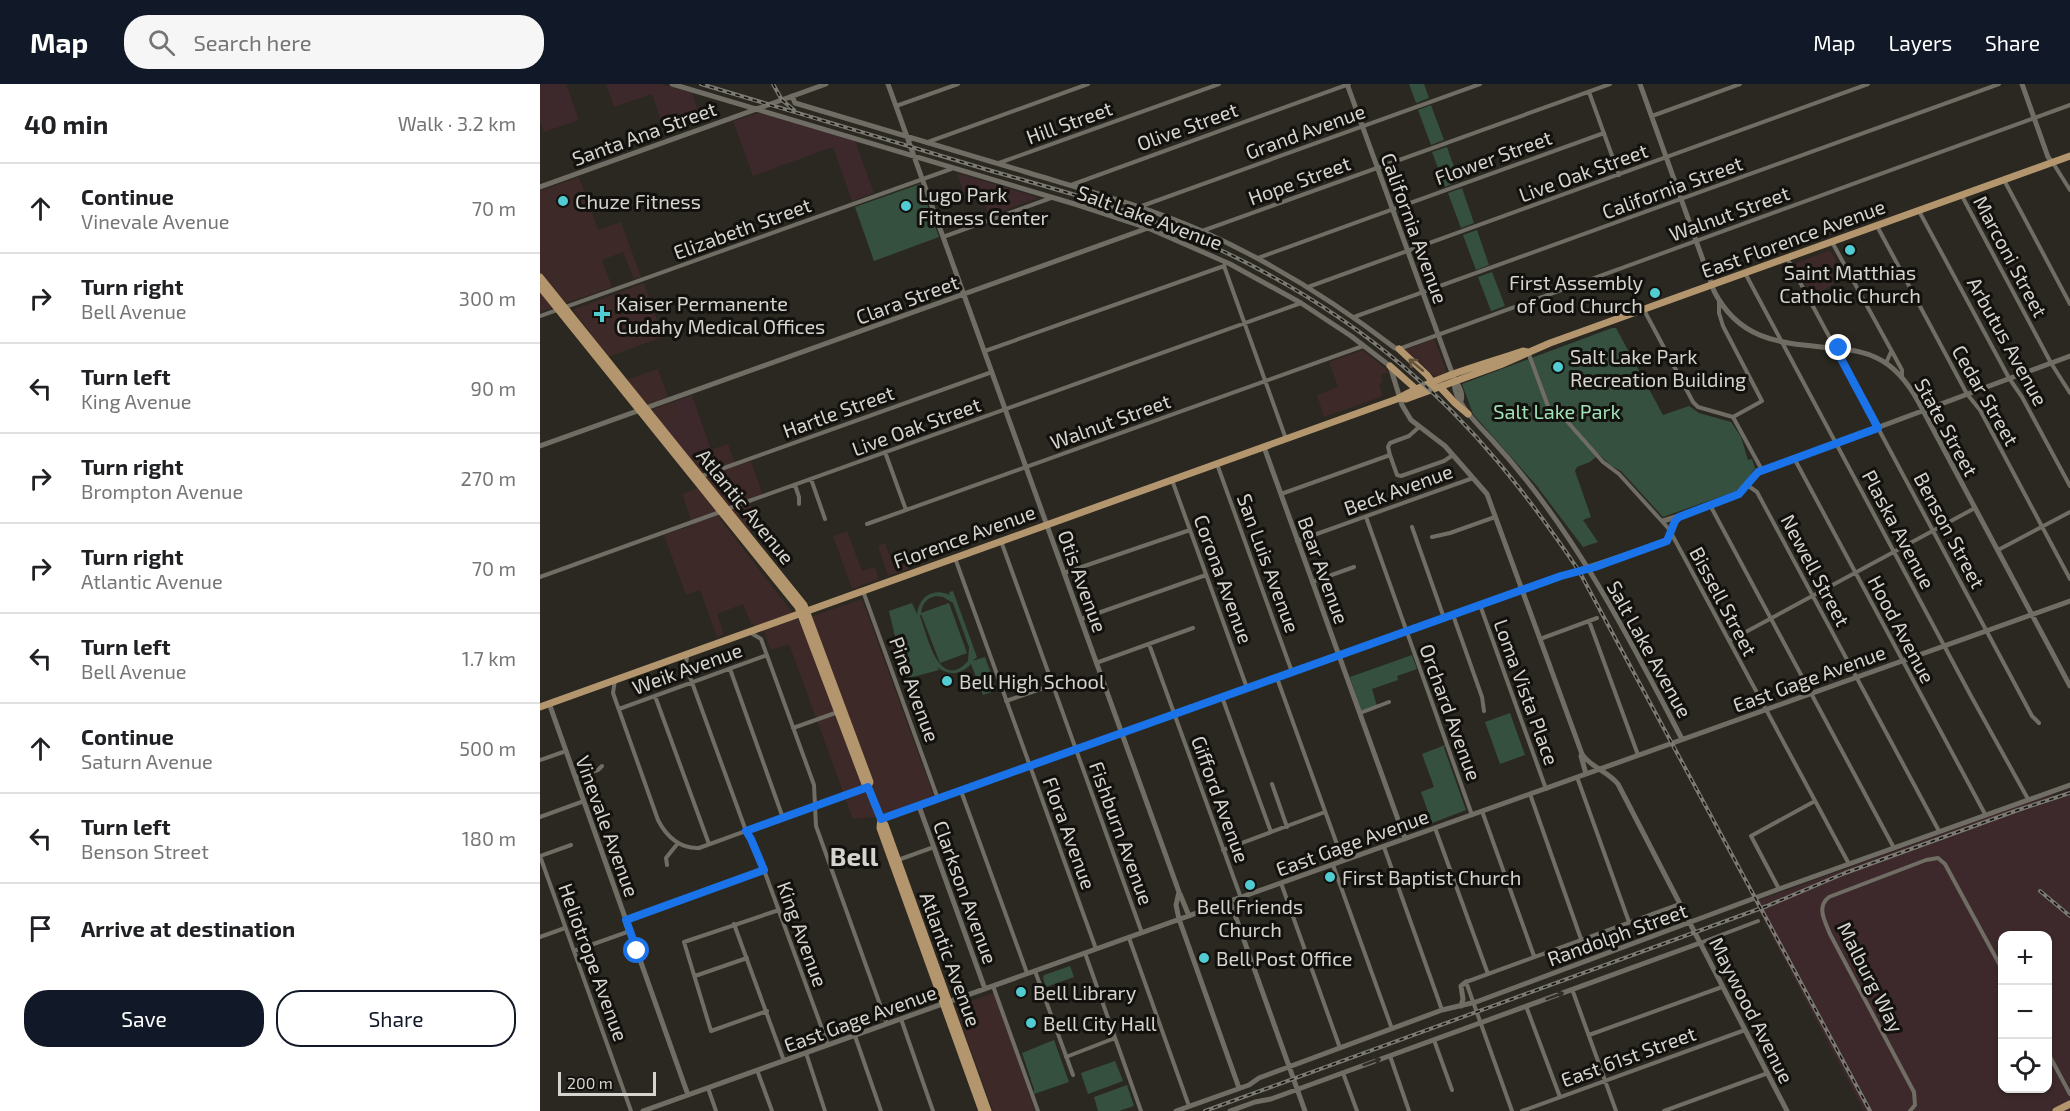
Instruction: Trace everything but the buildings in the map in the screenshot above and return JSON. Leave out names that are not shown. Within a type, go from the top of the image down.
[{"type":"main road","name":"East Florence Avenue","points":[[1400,398],[1406,399],[1523,351],[1528,352],[2070,156]]},
{"type":"main road","name":"Atlantic Avenue","points":[[540,277],[562,308],[803,612],[841,711],[865,784],[885,825],[907,902],[988,1111]]},
{"type":"main road","name":"Atlantic Avenue","points":[[540,287],[562,308]]},
{"type":"main road","points":[[1399,349],[1468,414]]},
{"type":"main road","points":[[1390,366],[1416,389]]},
{"type":"main road","name":"East Florence Avenue","points":[[1400,398],[1405,393],[1416,389],[1436,385]]},
{"type":"main road","name":"Florence Avenue","points":[[540,707],[1400,398]]},
{"type":"main road","name":"Atlantic Avenue","points":[[895,861],[916,912],[982,1111]]},
{"type":"main road","points":[[907,902],[916,912]]},
{"type":"main road","points":[[2056,1111],[2070,1104]]},
{"type":"street","name":"Salt Lake Avenue","points":[[672,84],[1148,228],[1301,303],[1390,366]]},
{"type":"street","name":"Santa Ana Street","points":[[540,187],[826,84]]},
{"type":"street","name":"Otis Avenue","points":[[888,84],[1179,892],[1176,905],[1179,920],[1239,1088]]},
{"type":"street","points":[[896,106],[958,84]]},
{"type":"street","points":[[927,142],[1088,84]]},
{"type":"street","name":"Hill Street","points":[[998,164],[1219,84]]},
{"type":"street","name":"California Avenue","points":[[1348,84],[1454,379]]},
{"type":"street","name":"Olive Street","points":[[1069,185],[1348,84]]},
{"type":"street","name":"Grand Avenue","points":[[1139,207],[1480,84]]},
{"type":"street","name":"Hope Street","points":[[1202,231],[1610,84]]},
{"type":"street","name":"State Street","points":[[1640,84],[1719,301],[1730,315],[1748,330],[1764,337],[1781,342],[1862,352],[1886,363],[1902,376],[2070,686]]},
{"type":"street","points":[[1652,116],[1740,84]]},
{"type":"street","name":"Live Oak Street","points":[[1308,287],[1868,84]]},
{"type":"street","name":"California Street","points":[[1354,317],[2000,84]]},
{"type":"street","points":[[2022,84],[2048,157],[2070,190]]},
{"type":"street","points":[[1588,92],[1619,175]]},
{"type":"street","name":"Salt Lake Avenue","points":[[792,96],[795,103],[1139,207],[1202,231],[1258,258],[1308,287],[1399,349]]},
{"type":"street","name":"Walnut Street","points":[[1399,349],[2070,105]]},
{"type":"street","name":"Flower Street","points":[[1258,258],[1604,134]]},
{"type":"street","name":"Elizabeth Street","points":[[540,316],[954,168]]},
{"type":"street","points":[[2004,180],[2070,304]]},
{"type":"street","name":"Marconi Street","points":[[1961,195],[2051,363],[2070,393]]},
{"type":"street","points":[[943,237],[1052,198]]},
{"type":"street","name":"Arbutus Avenue","points":[[1919,210],[2070,486]]},
{"type":"street","name":"Cedar Street","points":[[1876,226],[1967,394],[1980,410],[2070,579]]},
{"type":"street","name":"Clara Street","points":[[540,446],[1148,228]]},
{"type":"street","points":[[1832,242],[1902,370],[1902,376]]},
{"type":"street","name":"Benson Street","points":[[1787,258],[2032,716],[2039,723]]},
{"type":"street","points":[[985,351],[1225,264],[1286,439]]},
{"type":"street","name":"Plaska Avenue","points":[[1744,273],[2028,799]]},
{"type":"street","points":[[1719,301],[1719,313],[1723,326],[1762,400],[1733,417]]},
{"type":"street","name":"Live Oak Street","points":[[540,576],[1301,303]]},
{"type":"street","points":[[1644,310],[1695,405],[1733,417],[1762,470]]},
{"type":"street","name":"Walnut Street","points":[[867,524],[1364,346]]},
{"type":"street","name":"Bissell Street","points":[[1528,352],[1552,417],[1565,419],[1602,461],[1619,474],[1663,521],[1671,533],[1849,864]]},
{"type":"street","points":[[1886,363],[1892,352]]},
{"type":"street","points":[[1663,521],[1739,494],[1752,477],[1762,470],[2070,356]]},
{"type":"street","points":[[1390,366],[1407,415],[1419,427],[1437,439],[1474,477],[1487,494],[1582,754],[1590,764],[1599,769]]},
{"type":"street","name":"Hartle Street","points":[[698,478],[992,372]]},
{"type":"street","name":"Salt Lake Avenue","points":[[1454,379],[1468,414],[1536,492],[1589,568],[1682,740]]},
{"type":"street","points":[[1419,427],[1408,436],[1390,443],[1388,447],[1397,475],[1401,476],[1444,461],[1453,455]]},
{"type":"street","name":"Bear Avenue","points":[[1264,447],[1405,839]]},
{"type":"street","points":[[885,452],[906,510]]},
{"type":"street","points":[[1281,494],[1390,455]]},
{"type":"street","name":"Hood Avenue","points":[[1794,458],[1985,814]]},
{"type":"street","name":"San Luis Avenue","points":[[1217,463],[1292,672]]},
{"type":"street","name":"Beck Avenue","points":[[1298,541],[1474,477]]},
{"type":"street","points":[[811,479],[825,519]]},
{"type":"street","name":"Corona Avenue","points":[[1172,480],[1247,688]]},
{"type":"street","points":[[795,485],[799,504]]},
{"type":"street","name":"Newell Street","points":[[1747,485],[1757,492],[1939,831]]},
{"type":"street","points":[[1710,505],[1894,848]]},
{"type":"street","points":[[1729,641],[1975,508]]},
{"type":"street","points":[[1998,550],[2070,512]]},
{"type":"street","points":[[881,819],[1522,590],[1662,543],[1668,539],[1675,521],[1681,516]]},
{"type":"street","name":"Orchard Avenue","points":[[1366,517],[1472,815]]},
{"type":"street","points":[[1432,537],[1496,517]]},
{"type":"street","points":[[1412,527],[1444,618]]},
{"type":"street","points":[[1064,573],[1190,530]]},
{"type":"street","name":"Fishburn Avenue","points":[[1001,541],[1142,933]]},
{"type":"street","name":"Flora Avenue","points":[[955,557],[1096,949]]},
{"type":"street","points":[[1312,582],[1353,567]]},
{"type":"street","points":[[1081,619],[1206,575]]},
{"type":"street","name":"Pine Avenue","points":[[863,590],[938,799]]},
{"type":"street","name":"East Gage Avenue","points":[[643,1111],[661,1108],[688,1095],[1436,828],[1530,794],[1545,786],[1586,774],[2070,601]]},
{"type":"street","name":"Loma Vista Place","points":[[1480,605],[1545,786]]},
{"type":"street","points":[[1453,615],[1482,697],[1484,711]]},
{"type":"street","points":[[1539,639],[1597,618]]},
{"type":"street","points":[[1589,621],[1638,755]]},
{"type":"street","points":[[1096,663],[1193,628]]},
{"type":"street","points":[[749,631],[761,639],[794,728],[815,788],[816,826],[887,1024]]},
{"type":"street","name":"Gifford Avenue","points":[[1149,644],[1241,898]]},
{"type":"street","name":"King Avenue","points":[[686,666],[687,654]]},
{"type":"street","name":"Weik Avenue","points":[[619,709],[767,655]]},
{"type":"street","name":"King Avenue","points":[[677,657],[686,666],[828,1045]]},
{"type":"street","points":[[730,669],[783,818]]},
{"type":"street","points":[[1277,678],[1343,861]]},
{"type":"street","points":[[615,680],[613,689],[619,709],[658,820],[664,831],[678,843],[692,848],[709,844],[868,787]]},
{"type":"street","points":[[1006,701],[1053,685]]},
{"type":"street","points":[[655,696],[709,844]]},
{"type":"street","points":[[1222,698],[1271,832]]},
{"type":"street","points":[[1360,713],[1389,702]]},
{"type":"street","name":"Vinevale Avenue","points":[[549,703],[688,1095]]},
{"type":"street","points":[[794,728],[841,711]]},
{"type":"street","points":[[540,760],[566,751]]},
{"type":"street","points":[[1582,754],[1586,774]]},
{"type":"street","points":[[1610,765],[1618,784]]},
{"type":"street","points":[[575,778],[598,770],[602,766]]},
{"type":"street","name":"Maywood Avenue","points":[[1599,769],[1614,778],[1618,784],[1787,1111]]},
{"type":"street","points":[[1577,777],[1629,922]]},
{"type":"street","points":[[1272,784],[1287,826]]},
{"type":"street","name":"Randolph Street","points":[[1176,1111],[1239,1088],[1289,1066],[1442,1010],[1473,1003],[1779,889],[2070,785]]},
{"type":"street","points":[[961,791],[1028,974]]},
{"type":"street","points":[[1530,794],[1581,939]]},
{"type":"street","points":[[540,817],[584,801]]},
{"type":"street","points":[[1779,889],[1751,836],[1815,801]]},
{"type":"street","name":"Clarkson Avenue","points":[[919,806],[985,989]]},
{"type":"street","points":[[1482,811],[1534,956]]},
{"type":"street","points":[[1223,850],[1325,812]]},
{"type":"street","points":[[1436,828],[1488,974]]},
{"type":"street","points":[[667,865],[666,858],[678,843]]},
{"type":"street","points":[[540,856],[571,845]]},
{"type":"street","points":[[895,861],[934,847]]},
{"type":"street","points":[[1383,847],[1442,1010]]},
{"type":"street","name":"Heliotrope Avenue","points":[[540,856],[631,1111]]},
{"type":"street","name":"Malburg Way","points":[[1910,1111],[1915,1105],[1914,1092],[1830,934],[1822,916],[1822,905],[1829,897],[1926,860],[1938,858],[1945,862],[1998,961]]},
{"type":"street","points":[[1333,865],[1392,1029]]},
{"type":"street","points":[[626,920],[764,870]]},
{"type":"street","points":[[1281,883],[1340,1048]]},
{"type":"street","points":[[1179,892],[1188,916]]},
{"type":"street","points":[[1230,901],[1305,1111]]},
{"type":"street","points":[[1461,1006],[1463,999],[1461,986],[1466,982],[1680,904]]},
{"type":"street","points":[[767,1011],[711,1031],[684,942],[779,910]]},
{"type":"street","name":"Randolph Street","points":[[1230,1111],[1343,1073],[1758,921]]},
{"type":"street","points":[[734,924],[784,1061]]},
{"type":"street","points":[[540,937],[566,927]]},
{"type":"street","points":[[574,951],[630,931]]},
{"type":"street","points":[[1128,937],[1189,1106]]},
{"type":"street","points":[[1085,953],[1141,1111]]},
{"type":"street","points":[[695,976],[747,958]]},
{"type":"street","points":[[1035,971],[1073,1075]]},
{"type":"street","points":[[1466,982],[1512,1111]]},
{"type":"street","name":"Clarkson Avenue","points":[[993,986],[1038,1111]]},
{"type":"street","points":[[1589,1035],[1723,986]]},
{"type":"street","points":[[1572,989],[1616,1111]]},
{"type":"street","points":[[1526,1006],[1560,1097]]},
{"type":"street","points":[[901,1019],[933,1111]]},
{"type":"street","name":"East 61st Street","points":[[1522,1111],[1745,1029]]},
{"type":"street","points":[[855,1036],[881,1111]]},
{"type":"street","points":[[1066,1057],[1115,1038]]},
{"type":"street","points":[[1434,1040],[1452,1090]]},
{"type":"street","points":[[806,1053],[825,1111]]},
{"type":"street","points":[[1390,1056],[1409,1111]]},
{"type":"street","points":[[2052,1060],[2070,1094]]},
{"type":"street","points":[[757,1070],[772,1111]]},
{"type":"street","points":[[1343,1073],[1357,1111]]},
{"type":"street","points":[[1664,1111],[1768,1073]]},
{"type":"street","points":[[708,1088],[716,1111]]},
{"type":"street","points":[[1249,1104],[1252,1111]]},
{"type":"shaded area","points":[[566,84],[579,120],[544,132],[540,122],[540,85]]},
{"type":"shaded area","points":[[606,84],[662,84],[692,93],[702,122],[666,135],[652,94],[614,107]]},
{"type":"shaded area","points":[[759,113],[855,141],[874,193],[852,201],[833,147],[753,176],[733,121]]},
{"type":"shaded area","points":[[957,173],[1038,198],[989,216],[980,191],[965,196]]},
{"type":"shaded area","points":[[579,177],[598,230],[621,222],[641,277],[634,279],[623,252],[602,260],[612,287],[540,312],[540,191]]},
{"type":"shaded area","points":[[1830,250],[1845,277],[1812,297],[1794,264]]},
{"type":"shaded area","points":[[644,283],[663,337],[608,357],[573,310]]},
{"type":"shaded area","points":[[1434,339],[1446,370],[1445,373],[1435,377],[1405,350]]},
{"type":"shaded area","points":[[1363,350],[1389,372],[1381,375],[1383,382],[1379,385],[1383,396],[1324,417],[1317,395],[1338,387],[1329,362]]},
{"type":"shaded area","points":[[658,369],[668,397],[647,405],[626,380]]},
{"type":"shaded area","points":[[692,395],[711,450],[689,457],[662,424],[682,417],[673,402]]},
{"type":"shaded area","points":[[673,402],[683,417],[662,424],[652,410]]},
{"type":"shaded area","points":[[728,444],[736,466],[751,461],[762,493],[750,504],[758,528],[747,532],[733,513],[720,519],[799,621],[862,599],[934,797],[885,816],[853,819],[789,644],[770,650],[765,633],[751,623],[743,604],[717,614],[724,634],[717,637],[700,590],[686,595],[664,535],[693,525],[682,494],[709,484],[689,457]]},
{"type":"shaded area","points":[[847,531],[862,571],[875,567],[879,579],[852,589],[833,536]]},
{"type":"shaded area","points":[[885,543],[894,568],[909,563],[910,568],[888,576],[878,546]]},
{"type":"shaded area","points":[[2070,790],[2070,1111],[1864,1111],[1754,902],[2053,793],[2054,796]]},
{"type":"shaded area","points":[[993,993],[1035,1111],[993,1111],[956,1009],[958,1006]]},
{"type":"green space","points":[[1409,84],[1424,84],[1429,98],[1416,103]]},
{"type":"green space","points":[[1431,105],[1444,140],[1431,145],[1418,110]]},
{"type":"green space","points":[[1447,147],[1459,181],[1445,187],[1432,152]]},
{"type":"green space","points":[[920,184],[939,237],[874,261],[855,207]]},
{"type":"green space","points":[[1462,188],[1474,223],[1461,228],[1448,193]]},
{"type":"green space","points":[[1477,230],[1489,265],[1476,270],[1463,235]]},
{"type":"green space","points":[[1492,272],[1505,306],[1491,311],[1478,277]]},
{"type":"green space","name":"Salt Lake Park","points":[[1616,328],[1663,415],[1689,406],[1699,413],[1731,422],[1741,437],[1748,460],[1752,459],[1755,468],[1742,487],[1736,491],[1663,517],[1621,471],[1610,465],[1599,454],[1590,462],[1577,467],[1575,471],[1591,517],[1583,520],[1598,542],[1583,547],[1536,485],[1473,414],[1462,384]]},
{"type":"green space","points":[[953,591],[977,657],[972,661],[985,657],[997,690],[983,695],[971,664],[955,673],[946,672],[937,667],[939,670],[909,678],[904,675],[889,611],[912,603],[917,614],[918,608],[928,595],[938,592],[950,595],[949,592]],"holes":[[[936,596],[953,603],[969,647],[968,661],[958,669],[949,670],[942,666],[936,658],[920,616],[921,614],[940,663],[967,653],[949,603],[921,613],[922,606],[928,600]]]},
{"type":"green space","points":[[1412,655],[1417,669],[1397,676],[1398,680],[1372,689],[1377,706],[1361,711],[1350,677]]},
{"type":"green space","points":[[1510,713],[1525,755],[1500,764],[1485,722]]},
{"type":"green space","points":[[1445,745],[1444,748],[1466,810],[1432,823],[1421,792],[1434,787],[1422,754]]},
{"type":"green space","points":[[1070,966],[1074,977],[1046,987],[1044,975]]},
{"type":"green space","points":[[1054,1040],[1069,1082],[1034,1094],[1022,1053]]},
{"type":"green space","points":[[1115,1061],[1123,1081],[1088,1094],[1081,1073]]},
{"type":"green space","points":[[1127,1085],[1134,1106],[1119,1111],[1098,1111],[1094,1097]]},
{"type":"railway","points":[[701,84],[1072,194],[1158,223],[1224,252],[1318,303],[1404,367],[1477,437],[1540,515],[1579,571],[1870,1111]]},
{"type":"railway","points":[[773,84],[782,100],[794,110]]},
{"type":"railway","points":[[1205,1111],[1767,906],[1845,873],[2070,793]]},
{"type":"railway","points":[[2040,891],[2070,916]]},
{"type":"place","name":"Chuze Fitness","points":[[563,201]]},
{"type":"place","name":"Lugo Park Fitness Center","points":[[906,206]]},
{"type":"place","name":"Saint Matthias Catholic Church","points":[[1850,250]]},
{"type":"place","name":"First Assembly of God Church","points":[[1655,293]]},
{"type":"place","name":"Kaiser Permanente Cudahy Medical Offices","points":[[602,314]]},
{"type":"place","name":"Salt Lake Park Recreation Building","points":[[1558,367]]},
{"type":"place","name":"Bell High School","points":[[947,681]]},
{"type":"place","name":"First Baptist Church","points":[[1330,877]]},
{"type":"place","name":"Bell Friends Church","points":[[1250,885]]},
{"type":"place","name":"Bell Post Office","points":[[1204,958]]},
{"type":"place","name":"Bell Library","points":[[1021,992]]},
{"type":"place","name":"Bell City Hall","points":[[1031,1023]]},
{"type":"district","name":"Bell","points":[[854,855]]},
{"type":"route","points":[[637,951],[626,920],[764,870],[746,831],[868,787],[881,819],[1572,572],[1595,567],[1667,541],[1679,517],[1739,494],[1758,472],[1878,428],[1839,355],[1839,348]]}]
